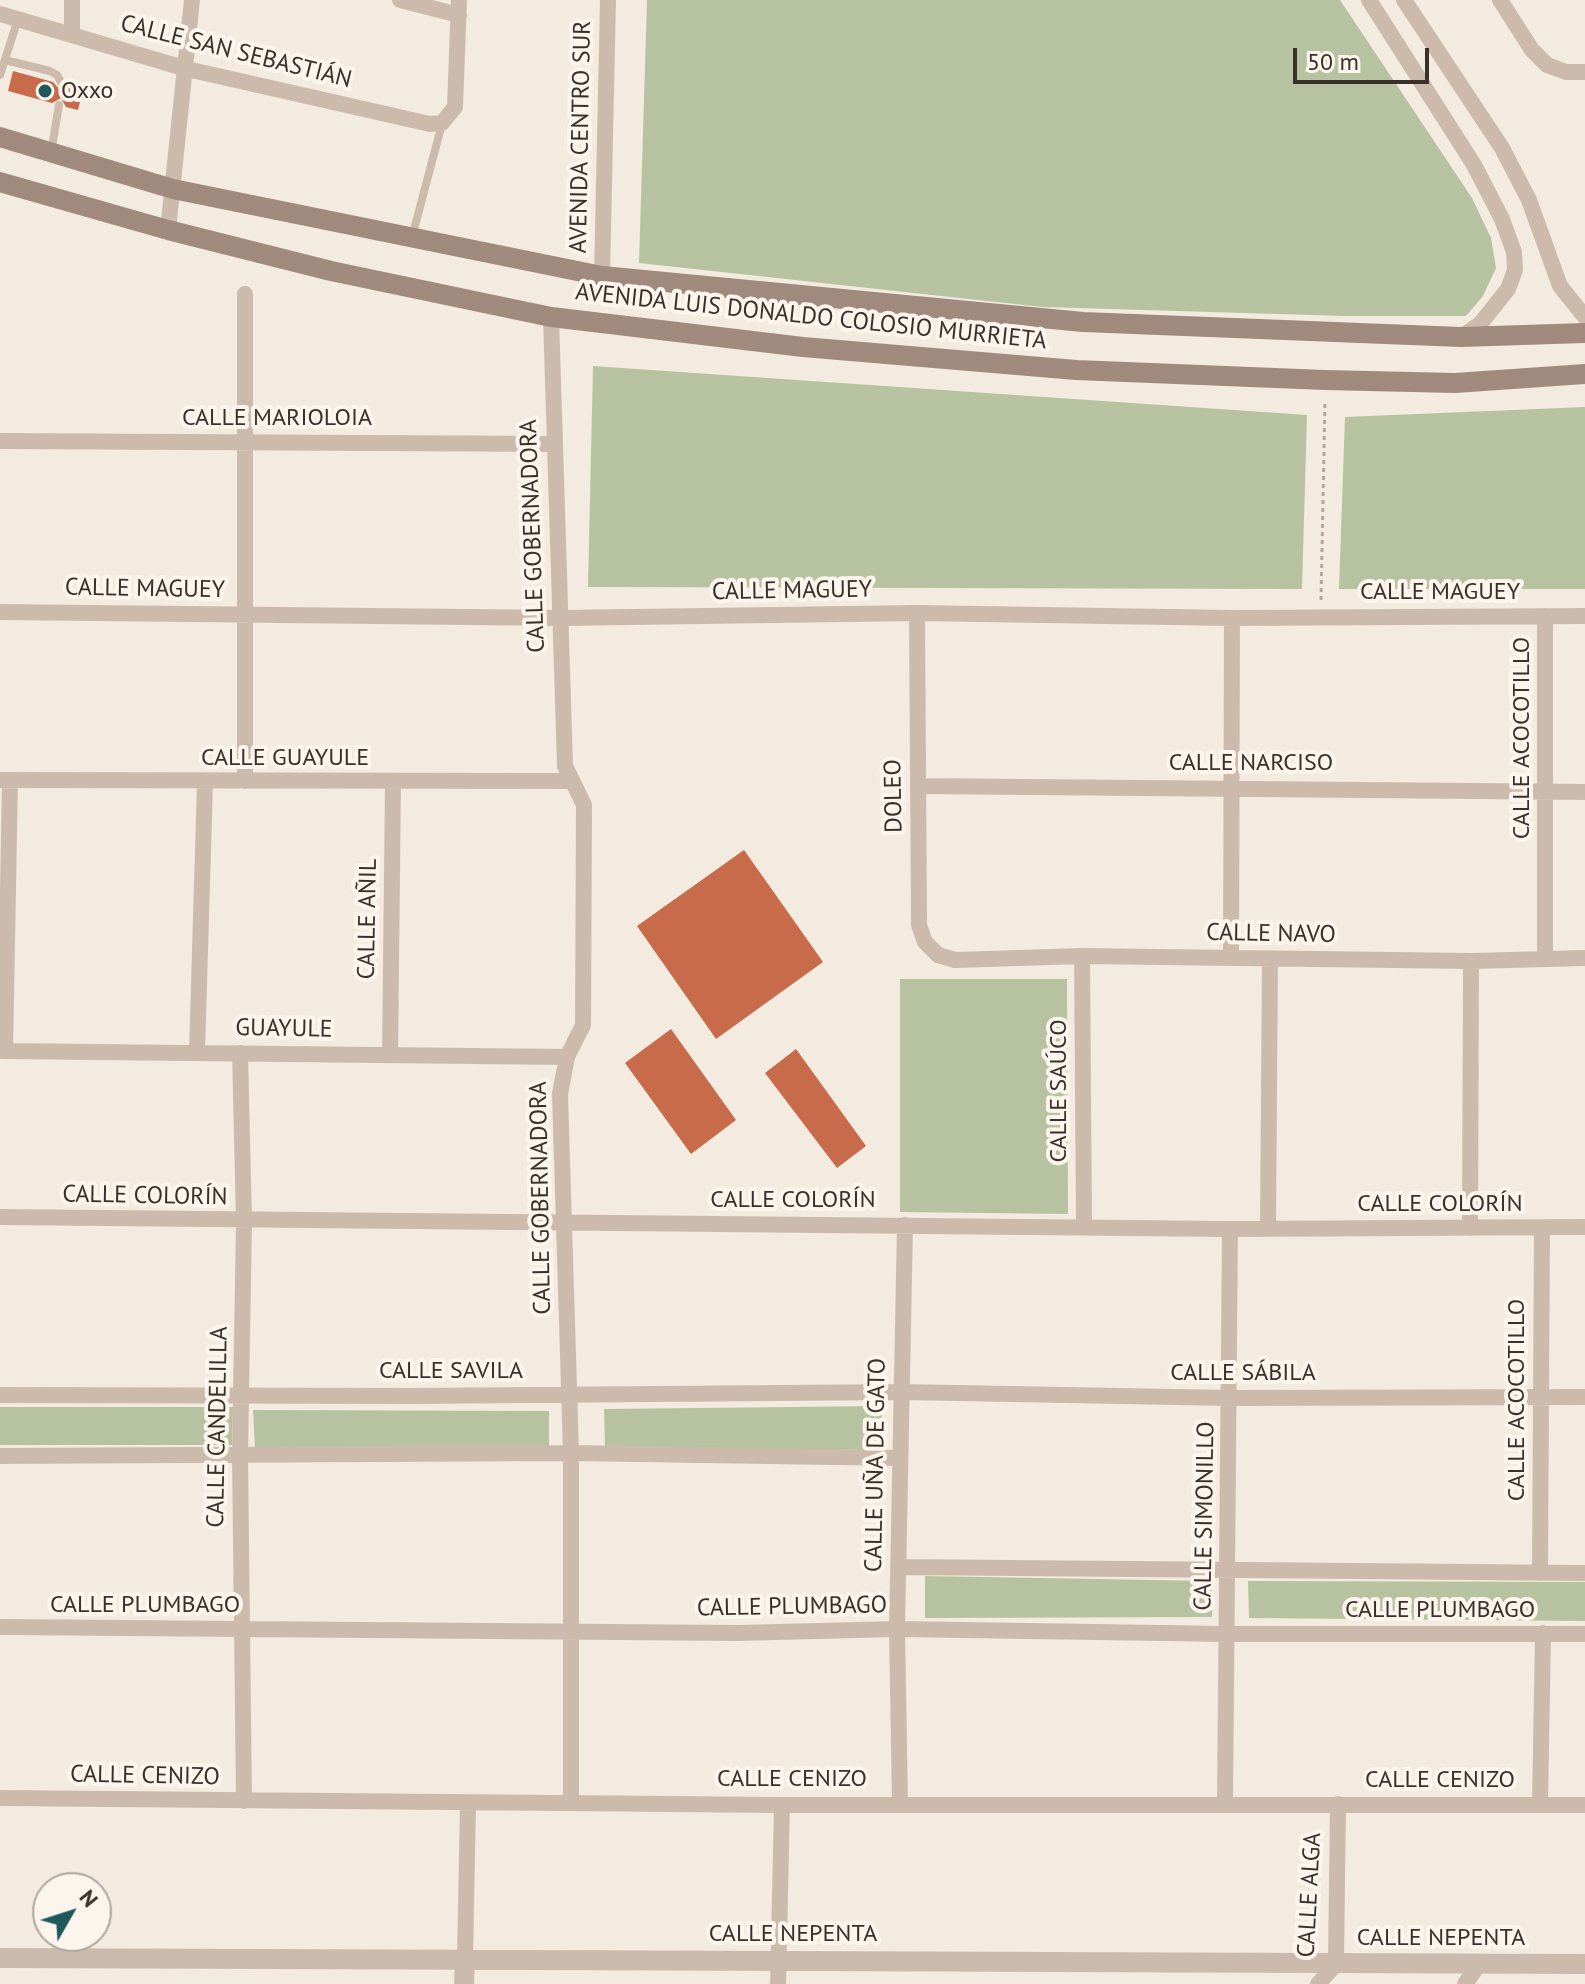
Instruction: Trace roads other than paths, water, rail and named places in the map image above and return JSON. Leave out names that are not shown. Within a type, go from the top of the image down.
[{"type":"main road","name":"AVENIDA LUIS DONALDO COLOSIO MURRIETA","points":[[0,137],[173,189],[602,276],[1083,322],[1461,337],[1585,333]]},
{"type":"main road","name":"AVENIDA LUIS DONALDO COLOSIO MURRIETA","points":[[0,182],[168,230],[331,271],[551,317],[803,347],[985,362],[1325,380],[1455,383],[1585,374]]},
{"type":"street","points":[[72,0],[72,34]]},
{"type":"street","points":[[168,230],[192,0]]},
{"type":"street","points":[[400,0],[459,8],[455,107],[442,123]]},
{"type":"street","name":"AVENIDA CENTRO SUR","points":[[602,276],[608,0]]},
{"type":"street","points":[[1369,0],[1474,165],[1502,219],[1514,252],[1515,270],[1508,289],[1480,324],[1461,337]]},
{"type":"street","points":[[1404,0],[1502,148],[1529,200],[1560,286],[1585,317]]},
{"type":"street","points":[[1500,0],[1532,50],[1547,65],[1566,72],[1585,72]]},
{"type":"street","points":[[1514,0],[1516,23]]},
{"type":"street","name":"CALLE SAN SEBASTIÁN","points":[[0,14],[187,69],[430,124],[442,123]]},
{"type":"street","points":[[1514,252],[1549,253]]},
{"type":"street","points":[[245,294],[245,781]]},
{"type":"street","name":"CALLE GOBERNADORA","points":[[551,317],[565,766],[584,805],[583,1025],[567,1057],[560,1094],[571,1453],[571,1801]]},
{"type":"street","name":"CALLE MARIOLOIA","points":[[0,441],[554,444]]},
{"type":"street","name":"CALLE MAGUEY","points":[[0,612],[561,618],[917,613],[1232,618],[1585,616]]},
{"type":"street","name":"DOLEO","points":[[917,613],[919,925],[925,942],[938,955],[955,960]]},
{"type":"street","name":"CALLE ACOCOTILLO","points":[[1545,616],[1545,957]]},
{"type":"street","points":[[1231,957],[1234,787],[1232,618]]},
{"type":"street","points":[[2,1051],[5,780]]},
{"type":"street","name":"CALLE GUAYULE","points":[[5,780],[205,783],[571,781]]},
{"type":"street","points":[[197,1052],[205,783]]},
{"type":"street","name":"CALLE AÑIL","points":[[390,1055],[393,783]]},
{"type":"street","name":"CALLE NARCISO","points":[[918,786],[1585,792]]},
{"type":"street","name":"CALLE NAVO","points":[[955,960],[1082,956],[1471,961],[1585,958]]},
{"type":"street","name":"CALLE SAÚCO","points":[[1082,956],[1084,1225]]},
{"type":"street","points":[[1268,1228],[1270,959]]},
{"type":"street","points":[[1470,1228],[1471,961]]},
{"type":"street","name":"GUAYULE","points":[[2,1051],[567,1057]]},
{"type":"street","name":"CALLE CANDELILLA","points":[[240,1053],[244,1222],[240,1455],[244,1801]]},
{"type":"street","name":"CALLE COLORÍN","points":[[0,1217],[244,1222],[1084,1225],[1230,1229],[1585,1227]]},
{"type":"street","name":"CALLE UÑA DE GATO","points":[[900,1803],[897,1629],[905,1225]]},
{"type":"street","name":"CALLE ACOCOTILLO","points":[[1540,1573],[1542,1228]]},
{"type":"street","name":"CALLE SIMONILLO","points":[[1225,1804],[1231,1398],[1230,1229]]},
{"type":"street","name":"CALLE SAVILA","points":[[0,1395],[242,1393],[570,1396],[901,1392]]},
{"type":"street","name":"CALLE SÁBILA","points":[[901,1392],[1231,1398],[1585,1397]]},
{"type":"street","points":[[0,1456],[571,1453],[900,1458]]},
{"type":"street","name":"CALLE PLUMBAGO","points":[[899,1567],[1585,1573]]},
{"type":"street","name":"CALLE PLUMBAGO","points":[[0,1627],[737,1633],[897,1629],[1227,1634],[1585,1634]]},
{"type":"street","points":[[1540,1804],[1543,1633]]},
{"type":"street","name":"CALLE CENIZO","points":[[0,1798],[782,1805],[1585,1805]]},
{"type":"street","points":[[464,1984],[468,1803]]},
{"type":"street","name":"CALLE ALGA","points":[[1318,1984],[1336,1964],[1338,1804]]},
{"type":"street","points":[[778,1984],[782,1805]]},
{"type":"street","name":"CALLE NEPENTA","points":[[0,1958],[1585,1964]]},
{"type":"street","points":[[1465,1984],[1480,1963]]},
{"type":"lane","points":[[0,75],[18,19]]},
{"type":"lane","points":[[5,60],[50,71],[57,75],[62,84]]},
{"type":"lane","points":[[51,154],[59,105]]},
{"type":"lane","points":[[412,237],[442,123]]},
{"type":"place","name":"Oxxo","points":[[45,91]]}]
